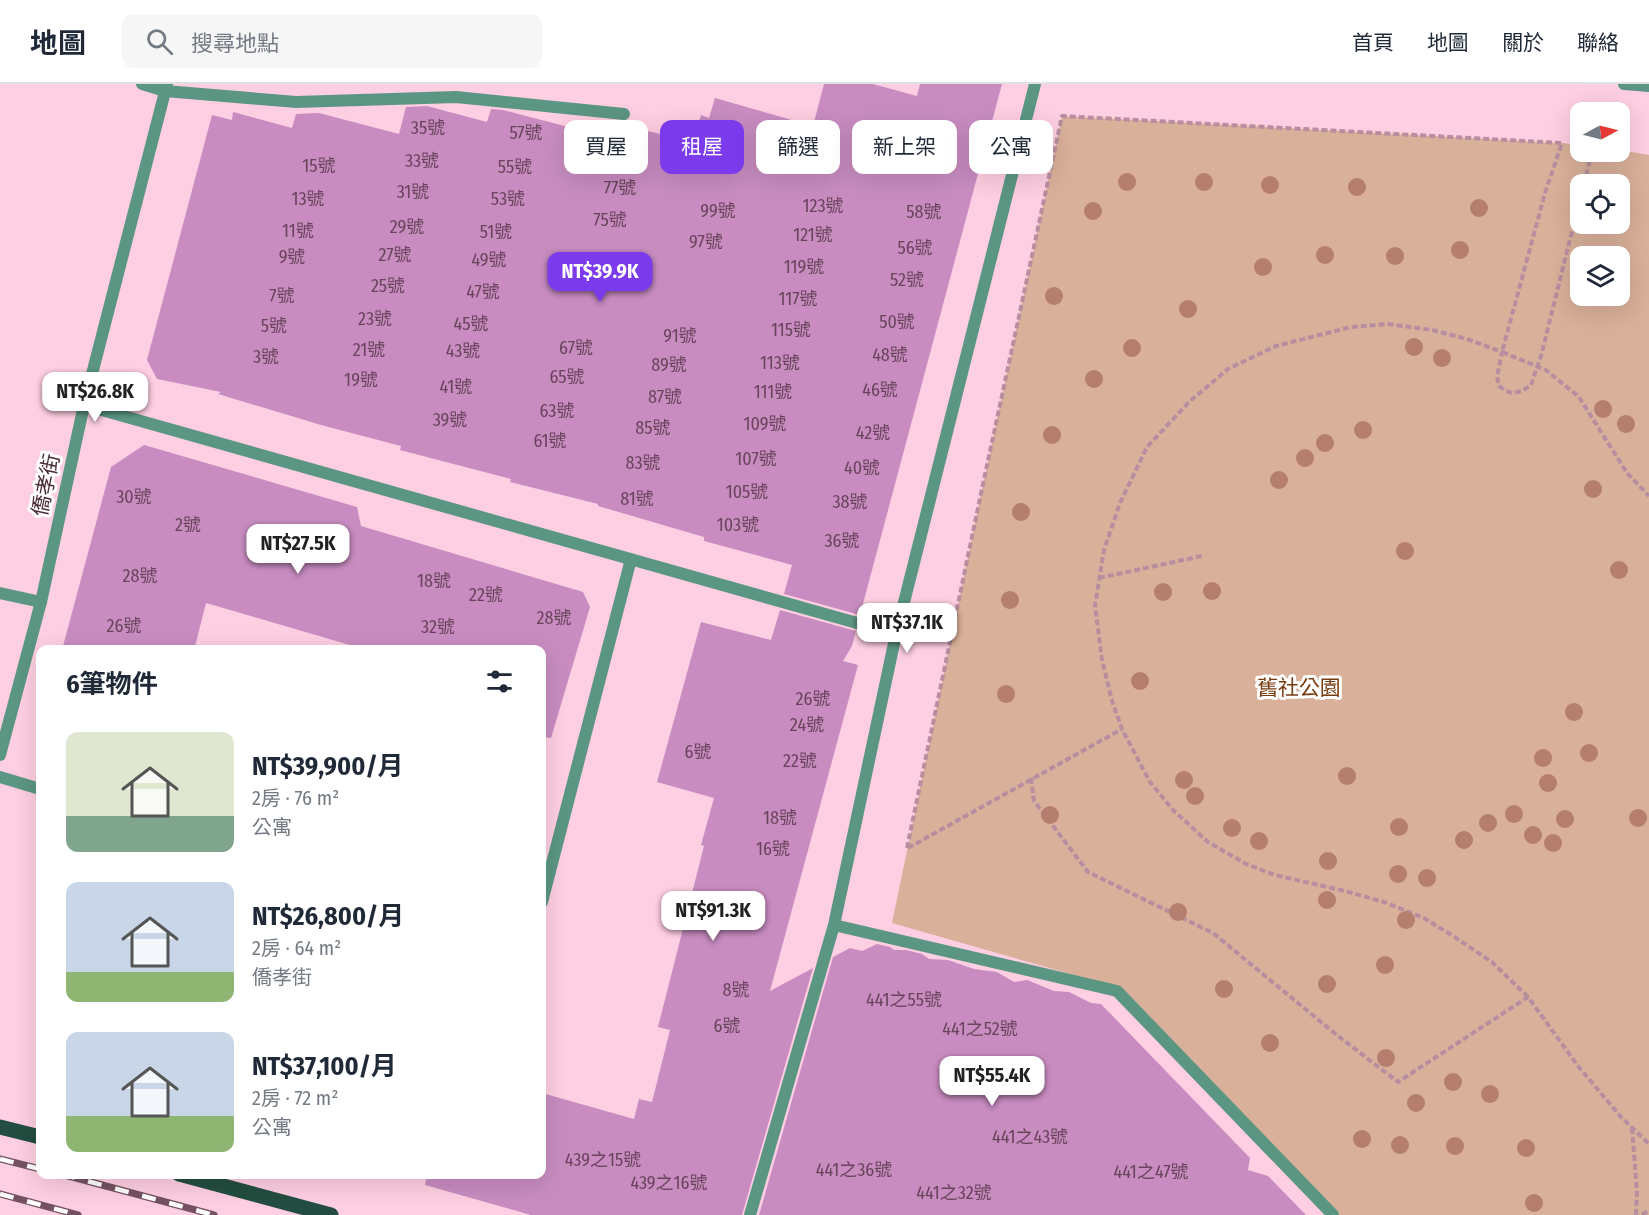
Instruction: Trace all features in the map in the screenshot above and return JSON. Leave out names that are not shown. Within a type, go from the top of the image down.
[{"type":"main road","points":[[0,1127],[36,1136]]},
{"type":"main road","points":[[198,1179],[331,1215]]},
{"type":"street","points":[[142,84],[296,102],[456,97],[624,114]]},
{"type":"street","points":[[750,1215],[834,925],[896,634],[1035,84]]},
{"type":"street","points":[[1624,84],[1649,86]]},
{"type":"street","name":"僑孝街","points":[[0,755],[41,602],[84,405],[166,88]]},
{"type":"street","points":[[84,405],[896,634]]},
{"type":"street","points":[[546,887],[631,559]]},
{"type":"street","points":[[0,593],[41,602]]},
{"type":"street","points":[[0,777],[36,788]]},
{"type":"street","points":[[834,925],[1117,991],[1333,1215]]},
{"type":"path","points":[[1122,729],[907,848],[1062,116],[1562,143],[1545,193],[1497,376],[1499,386],[1514,393],[1531,385],[1571,234]]},
{"type":"path","points":[[1649,496],[1627,473],[1579,397],[1546,370],[1467,339],[1432,330],[1388,324],[1351,327],[1276,346],[1228,369],[1189,402],[1147,447],[1120,503],[1104,550],[1095,605],[1102,660],[1112,701],[1122,729],[1150,782],[1173,810],[1208,842],[1246,864],[1275,875],[1384,902],[1424,918],[1492,962],[1528,997],[1578,1066],[1621,1117],[1649,1144]]},
{"type":"path","points":[[1099,578],[1202,556]]},
{"type":"path","points":[[1031,778],[1034,801],[1088,872],[1213,933],[1338,1036],[1398,1082],[1528,997]]},
{"type":"path","points":[[1632,1127],[1638,1193],[1636,1215]]},
{"type":"path","points":[[1642,1215],[1649,1210]]},
{"type":"green space","name":"舊社公園","points":[[1062,116],[1562,143],[1570,144],[1570,162],[1630,162],[1630,152],[1649,155],[1649,1215],[1333,1215],[1116,987],[892,923],[1050,174],[1053,174],[1053,158]]},
{"type":"building","points":[[824,84],[873,84],[917,96],[920,84],[1002,84],[992,120],[969,120],[969,174],[978,174],[860,615],[784,594],[792,565],[704,541],[704,537],[598,506],[598,504],[510,482],[511,479],[400,450],[401,446],[218,394],[221,392],[157,379],[147,360],[212,115],[232,120],[233,112],[292,128],[296,114],[319,113],[399,134],[406,107],[427,106],[487,122],[491,109],[503,110],[564,126],[564,174],[648,174],[648,131],[660,134],[660,174],[744,174],[744,120],[700,120],[701,115],[709,118],[715,98],[792,120],[756,120],[756,174],[840,174],[840,120],[815,120]]},
{"type":"building","points":[[144,445],[357,507],[361,526],[583,592],[590,607],[551,738],[546,737],[546,645],[350,645],[206,603],[195,645],[63,645],[111,467]]},
{"type":"building","points":[[780,610],[856,631],[852,646],[843,661],[858,665],[770,991],[813,968],[742,1215],[531,1215],[425,1185],[426,1179],[546,1179],[546,1094],[634,1119],[639,1099],[652,1102],[670,1030],[658,1027],[714,798],[657,782],[701,622],[771,640]]},
{"type":"building","points":[[877,944],[894,950],[922,954],[929,959],[948,960],[974,969],[997,972],[1014,982],[1027,980],[1054,991],[1069,992],[1091,1003],[1101,1004],[1250,1158],[1248,1170],[1268,1176],[1306,1215],[759,1215],[833,957],[850,948],[862,951]]},
{"type":"railway","points":[[0,1159],[36,1168]]},
{"type":"railway","points":[[80,1179],[214,1215]]},
{"type":"railway","points":[[0,1194],[78,1215]]}]
